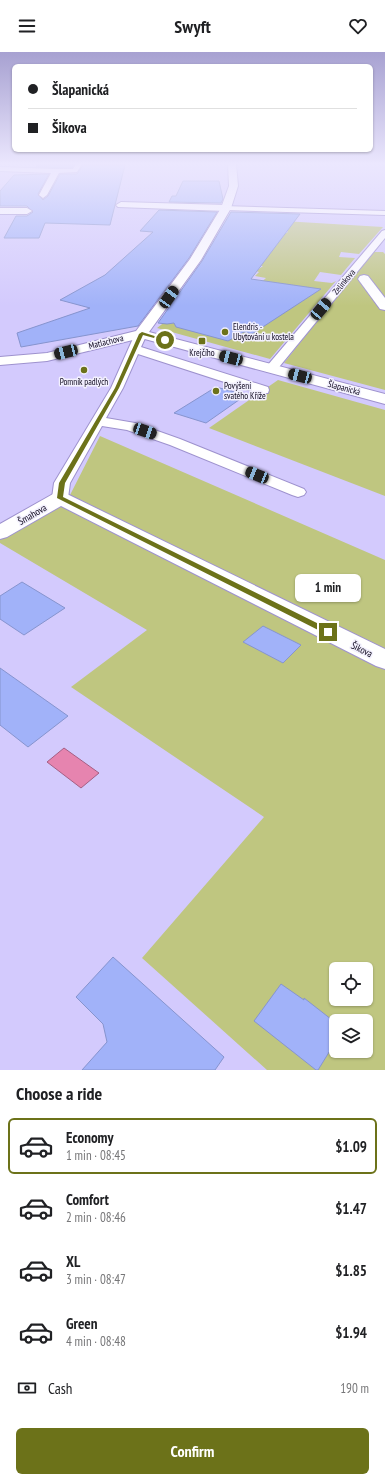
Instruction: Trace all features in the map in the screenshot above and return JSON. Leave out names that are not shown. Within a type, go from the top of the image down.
[{"type":"street","points":[[142,334],[195,260],[224,212]]},
{"type":"street","name":"Zelinkova","points":[[364,279],[385,306]]},
{"type":"street","name":"Matlachova","points":[[0,362],[47,357],[142,334]]},
{"type":"street","name":"Šlapanická","points":[[142,334],[385,399]]},
{"type":"street","name":"Šmahova","points":[[0,533],[60,498]]},
{"type":"street","name":"Šikova","points":[[60,498],[385,660]]},
{"type":"lane","points":[[338,212],[385,213]]},
{"type":"lane","name":"Zelinkova","points":[[272,369],[385,233]]},
{"type":"lane","points":[[60,498],[62,483],[117,388],[142,334]]},
{"type":"lane","points":[[134,349],[263,390]]},
{"type":"lane","points":[[98,421],[130,426],[167,439],[298,492]]},
{"type":"green space","points":[[283,221],[383,227],[359,254],[341,252],[339,257],[355,258],[341,275],[320,272],[314,281],[332,283],[336,281],[270,359],[157,328],[175,314],[258,285],[266,278],[255,276],[259,272],[256,271],[263,266],[250,265],[278,233],[287,233],[289,228]]},
{"type":"green space","points":[[372,252],[383,252],[385,254],[385,390],[284,363]]},
{"type":"green space","points":[[278,380],[385,410],[385,496],[209,428]]},
{"type":"green space","points":[[100,436],[385,560],[385,1070],[267,1070],[142,958],[264,817],[71,687],[147,630],[0,543],[0,540],[69,497]]},
{"type":"shaded area","points":[[64,748],[99,773],[81,788],[47,762]]},
{"type":"building","points":[[33,212],[113,212],[110,225],[45,223],[39,238],[4,238],[16,216],[27,216]]},
{"type":"building","points":[[158,212],[217,212],[189,258],[138,326],[21,347],[17,333],[90,308],[60,300],[105,275],[153,232],[140,231]]},
{"type":"building","points":[[231,212],[300,214],[251,279],[321,289],[252,334],[244,332],[228,341],[176,327],[174,323],[158,323],[202,261]]},
{"type":"building","points":[[216,387],[246,395],[206,423],[174,413]]},
{"type":"building","points":[[22,582],[65,608],[24,635],[0,619],[0,596]]},
{"type":"building","points":[[263,626],[301,645],[283,663],[243,642]]},
{"type":"building","points":[[0,668],[68,716],[28,747],[0,725]]},
{"type":"building","points":[[113,957],[224,1057],[215,1070],[82,1070],[107,1042],[103,1024],[76,997]]},
{"type":"building","points":[[281,984],[304,1000],[304,998],[329,1018],[329,1052],[318,1070],[316,1070],[254,1021]]},
{"type":"place","name":"Elendris - Ubytování u kostela","points":[[225,332]]},
{"type":"place","name":"Krejčího","points":[[202,341]]},
{"type":"place","name":"Pomník padlých","points":[[84,370]]},
{"type":"place","name":"Povýšení svatého Kříže","points":[[216,391]]},
{"type":"route","points":[[165,340],[142,334],[117,388],[62,483],[60,498],[328,632]]}]
